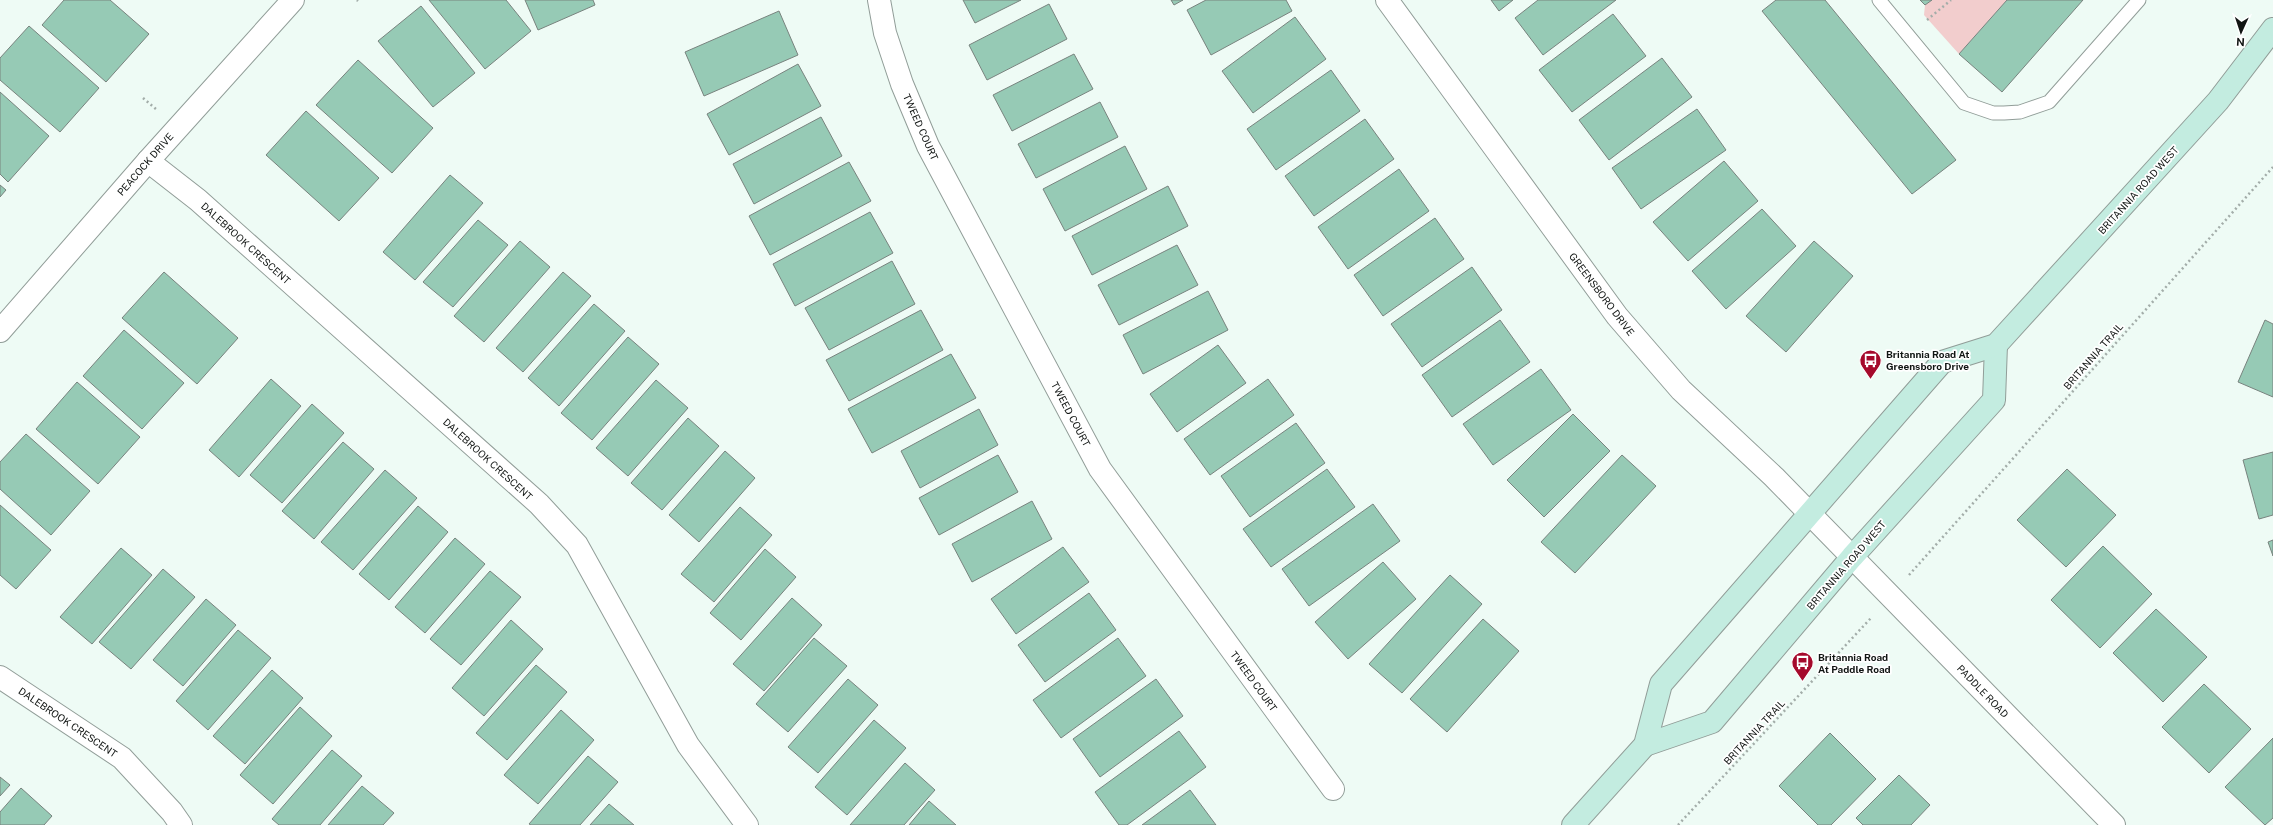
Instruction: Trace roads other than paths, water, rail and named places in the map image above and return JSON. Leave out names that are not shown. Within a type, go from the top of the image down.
[{"type":"main road","name":"BRITANNIA ROAD WEST","points":[[1573,825],[1645,745],[1661,684],[1942,362],[1996,345],[2218,101],[2273,29]]},
{"type":"main road","name":"BRITANNIA ROAD WEST","points":[[1645,745],[1712,722],[1852,557],[1994,400],[1996,345]]},
{"type":"street","name":"PEACOCK DRIVE","points":[[0,331],[148,161],[293,0]]},
{"type":"street","name":"TWEED COURT","points":[[880,0],[886,33],[902,84],[928,146],[1100,470],[1333,789]]},
{"type":"street","name":"GREENSBORO DRIVE","points":[[1387,0],[1617,316],[1681,390],[1810,514],[1852,557]]},
{"type":"street","name":"DALEBROOK CRESCENT","points":[[148,161],[198,200],[527,493],[576,545],[688,745],[747,825]]},
{"type":"street","name":"PADDLE ROAD","points":[[1852,557],[2114,825]]},
{"type":"street","name":"DALEBROOK CRESCENT","points":[[0,677],[122,758],[181,825]]},
{"type":"lane","points":[[1879,0],[1964,103],[1993,113],[2020,112],[2049,102],[2139,0]]},
{"type":"place","name":"Britannia Road At Greensboro Drive","points":[[1870,380]]},
{"type":"place","name":"Britannia Road At Paddle Road","points":[[1803,682]]}]
